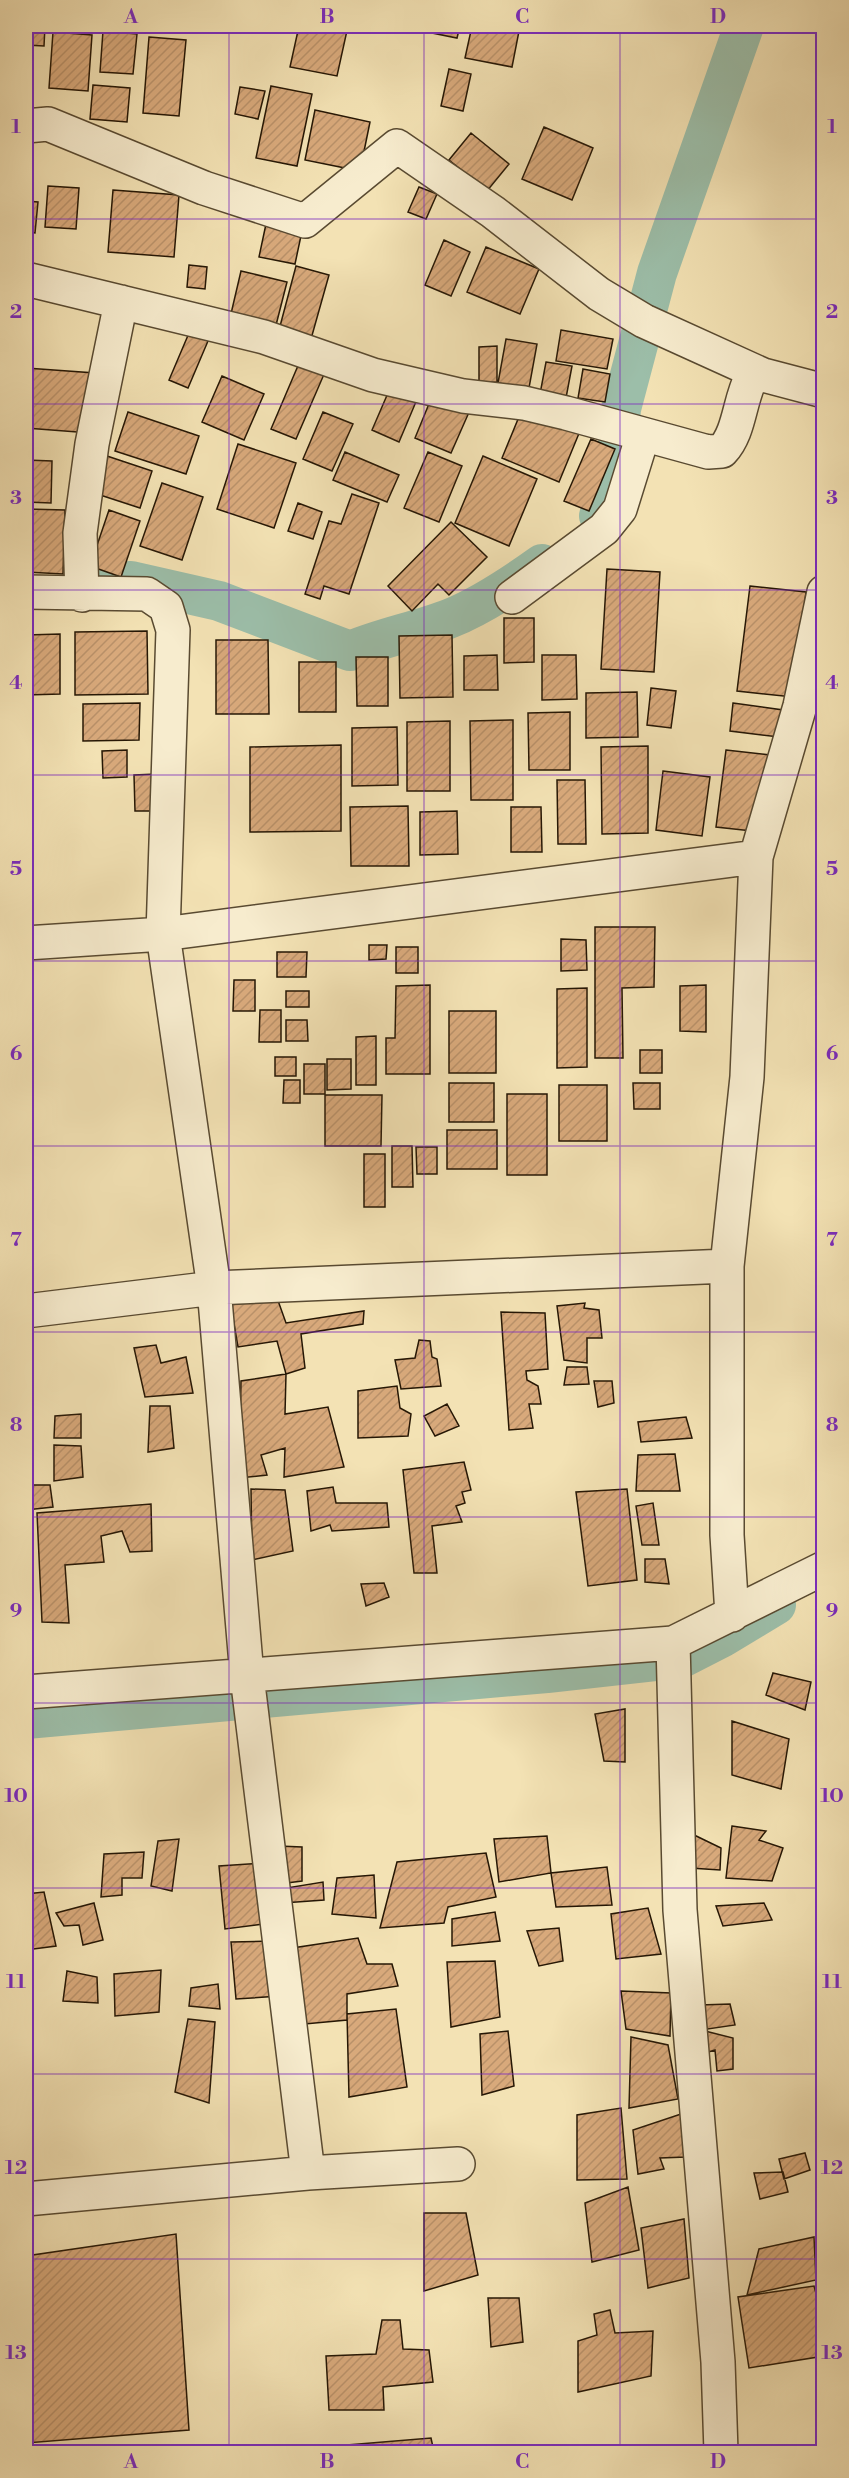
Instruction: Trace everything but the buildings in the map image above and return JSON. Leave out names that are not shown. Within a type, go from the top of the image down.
[{"type":"street","points":[[26,126],[48,124],[204,188],[305,221],[397,146],[493,212],[598,294],[644,321],[762,375],[824,391]]},
{"type":"street","points":[[26,279],[264,337],[373,375],[464,396],[534,406],[708,452],[722,451],[731,441],[745,390],[751,378],[762,375]]},
{"type":"street","points":[[82,595],[80,533],[90,455],[121,302]]},
{"type":"street","points":[[512,597],[604,529],[620,509],[643,435]]},
{"type":"street","points":[[26,592],[82,595],[147,594],[166,607],[172,630],[163,934],[214,1288],[247,1676],[308,2173]]},
{"type":"street","points":[[732,1615],[727,1535],[727,1266],[747,1077],[756,857],[812,708],[824,592]]},
{"type":"street","points":[[26,943],[163,934],[756,857]]},
{"type":"street","points":[[26,1311],[214,1288],[727,1266]]},
{"type":"street","points":[[26,1692],[673,1643],[824,1568]]},
{"type":"street","points":[[673,1643],[680,1910],[718,2362],[722,2452]]},
{"type":"street","points":[[26,2199],[308,2173],[458,2164]]},
{"type":"waterway","points":[[599,516],[614,491],[621,409],[657,273],[744,26]]},
{"type":"waterway","points":[[115,582],[131,581],[219,601],[350,651],[439,623],[463,613],[498,594],[542,564]]},
{"type":"waterway","points":[[26,1719],[547,1673],[682,1658],[723,1637],[776,1605]]}]
